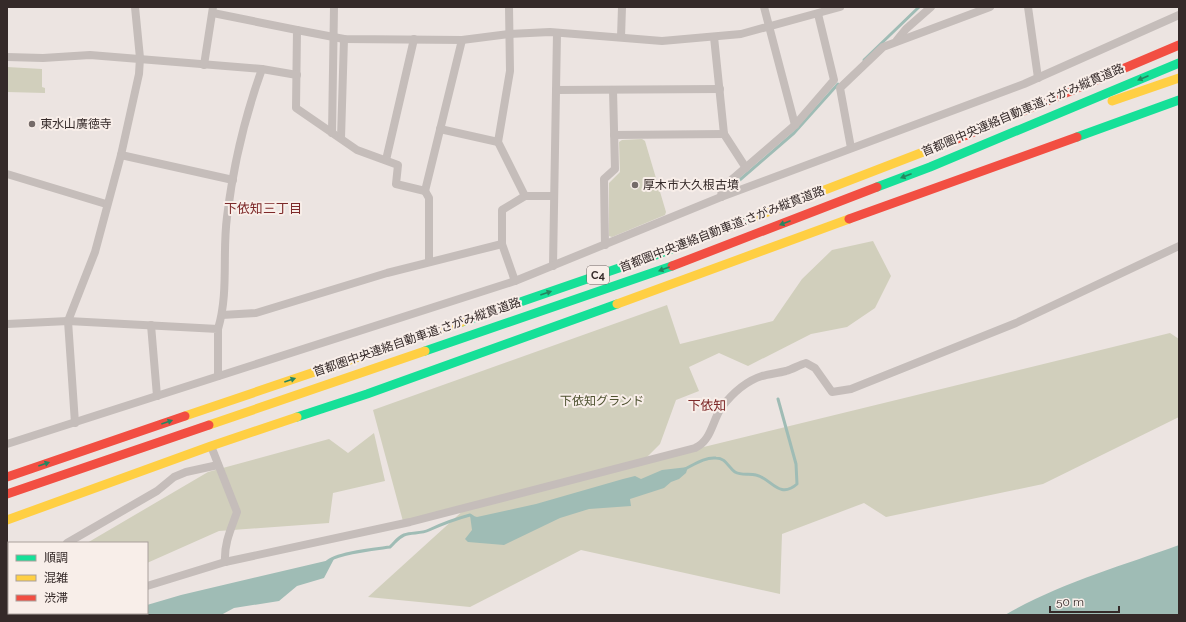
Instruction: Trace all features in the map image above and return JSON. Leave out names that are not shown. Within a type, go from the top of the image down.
[{"type":"main road","name":"首都圏中央連絡自動車道;さがみ縦貫道路","points":[[7,477],[648,258],[935,148],[1177,45]]},
{"type":"main road","name":"首都圏中央連絡自動車道;さがみ縦貫道路","points":[[7,494],[646,275],[930,167],[1179,63]]},
{"type":"main road","points":[[930,167],[1179,78]]},
{"type":"main road","points":[[7,520],[211,446],[367,394],[1179,100]]},
{"type":"street","points":[[75,423],[68,321],[94,252],[106,204],[121,155],[139,74],[140,58],[135,7]]},
{"type":"street","points":[[332,133],[334,7]]},
{"type":"street","points":[[509,7],[510,71],[498,142],[525,196]]},
{"type":"street","points":[[621,37],[622,7]]},
{"type":"street","points":[[764,7],[794,125]]},
{"type":"street","points":[[204,65],[213,10],[297,30],[344,39],[462,40],[509,34],[557,33],[662,40],[741,34],[840,7]]},
{"type":"street","points":[[897,40],[906,29],[931,7]]},
{"type":"street","points":[[851,148],[840,88],[883,47],[897,40],[990,7]]},
{"type":"street","points":[[1028,7],[1038,78]]},
{"type":"street","points":[[721,197],[722,188],[794,125],[834,80],[818,14]]},
{"type":"street","points":[[7,444],[515,280],[553,266],[721,197],[1038,78],[1179,15]]},
{"type":"street","points":[[297,30],[296,108],[357,150],[398,165],[396,184],[425,191]]},
{"type":"street","points":[[553,266],[557,33]]},
{"type":"street","points":[[714,37],[724,134],[746,168]]},
{"type":"street","points":[[340,138],[344,39]]},
{"type":"street","points":[[386,160],[414,40]]},
{"type":"street","points":[[430,261],[429,198],[425,191],[462,40]]},
{"type":"street","points":[[7,57],[43,58],[90,55],[140,58],[204,65],[262,69],[297,75]]},
{"type":"street","points":[[218,376],[218,329],[222,315],[227,217],[251,100],[262,69]]},
{"type":"street","points":[[556,90],[720,89]]},
{"type":"street","points":[[605,245],[604,180],[615,169],[613,90]]},
{"type":"street","points":[[440,129],[498,142]]},
{"type":"street","points":[[614,135],[724,134]]},
{"type":"street","points":[[121,155],[234,180]]},
{"type":"street","points":[[7,174],[106,204]]},
{"type":"street","points":[[515,280],[502,244],[502,210],[525,196],[554,196]]},
{"type":"street","points":[[222,315],[256,313],[430,261],[502,244]]},
{"type":"street","points":[[148,586],[225,562],[410,522],[695,448],[702,445],[708,439],[712,425],[722,408],[749,382],[762,376],[791,370],[795,366],[806,363],[815,368],[832,392],[851,389],[1016,323],[1179,246]]},
{"type":"street","points":[[7,324],[68,321],[218,329]]},
{"type":"street","points":[[151,325],[157,396]]},
{"type":"street","points":[[211,446],[237,512],[227,537],[224,552],[225,562]]},
{"type":"street","points":[[69,542],[157,491],[174,477],[186,472],[218,465]]},
{"type":"green space","points":[[7,67],[42,69],[42,87],[45,88],[45,93],[7,92]]},
{"type":"green space","points":[[642,139],[645,141],[666,212],[665,215],[612,237],[609,236],[609,183],[620,172],[619,142],[622,140]]},
{"type":"green space","name":"下依知グランド","points":[[873,241],[891,276],[875,308],[847,327],[811,334],[748,366],[719,353],[689,367],[699,391],[676,400],[660,444],[645,459],[573,479],[1170,333],[1179,339],[1179,417],[1043,484],[886,517],[864,503],[782,534],[780,594],[581,550],[470,607],[368,597],[466,508],[404,525],[373,410],[667,305],[680,344],[773,321],[802,279],[832,250]]},
{"type":"green space","points":[[374,433],[385,481],[333,493],[329,523],[219,531],[148,563],[148,542],[89,542],[208,472],[329,439],[348,453]]},
{"type":"water","points":[[688,467],[686,473],[664,488],[630,499],[631,506],[589,509],[560,518],[504,545],[468,542],[465,539],[472,530],[470,515],[477,517],[536,504],[635,476],[641,479],[662,470]]},
{"type":"water","points":[[1179,545],[1179,615],[1005,615],[1046,594],[1068,585]]},
{"type":"water","points":[[334,559],[324,578],[297,586],[279,601],[234,608],[221,615],[113,615],[148,614],[148,605],[181,595]]},
{"type":"waterway","points":[[864,60],[919,7]]},
{"type":"waterway","points":[[735,184],[794,133],[838,84]]},
{"type":"waterway","points":[[685,469],[704,460],[719,458],[725,461],[735,472],[740,474],[753,474],[761,477],[780,489],[785,490],[797,484],[796,464],[778,399]]},
{"type":"waterway","points":[[327,562],[338,556],[390,547],[404,535],[420,533],[470,515],[473,517]]},
{"type":"traffic: fast","points":[[877,187],[930,167],[1179,63]]},
{"type":"traffic: fast","points":[[1077,137],[1179,100]]},
{"type":"traffic: fast","points":[[462,322],[648,258],[752,218]]},
{"type":"traffic: fast","points":[[425,351],[672,266]]},
{"type":"traffic: fast","points":[[297,417],[367,394],[617,304]]},
{"type":"traffic: slow","points":[[1112,101],[1179,78]]},
{"type":"traffic: slow","points":[[752,218],[957,139]]},
{"type":"traffic: slow","points":[[617,304],[849,219]]},
{"type":"traffic: slow","points":[[185,416],[462,322]]},
{"type":"traffic: slow","points":[[209,425],[425,351]]},
{"type":"traffic: slow","points":[[7,520],[211,446],[297,417]]},
{"type":"traffic: jam","points":[[957,139],[1179,45]]},
{"type":"traffic: jam","points":[[849,219],[1077,137]]},
{"type":"traffic: jam","points":[[672,266],[877,187]]},
{"type":"traffic: jam","points":[[7,477],[185,416]]},
{"type":"traffic: jam","points":[[7,494],[209,425]]},
{"type":"place","name":"東水山廣徳寺","points":[[32,124]]},
{"type":"place","name":"厚木市大久根古墳","points":[[635,185]]},
{"type":"district","name":"下依知三丁目","points":[[263,208]]},
{"type":"district","name":"下依知","points":[[707,405]]}]
